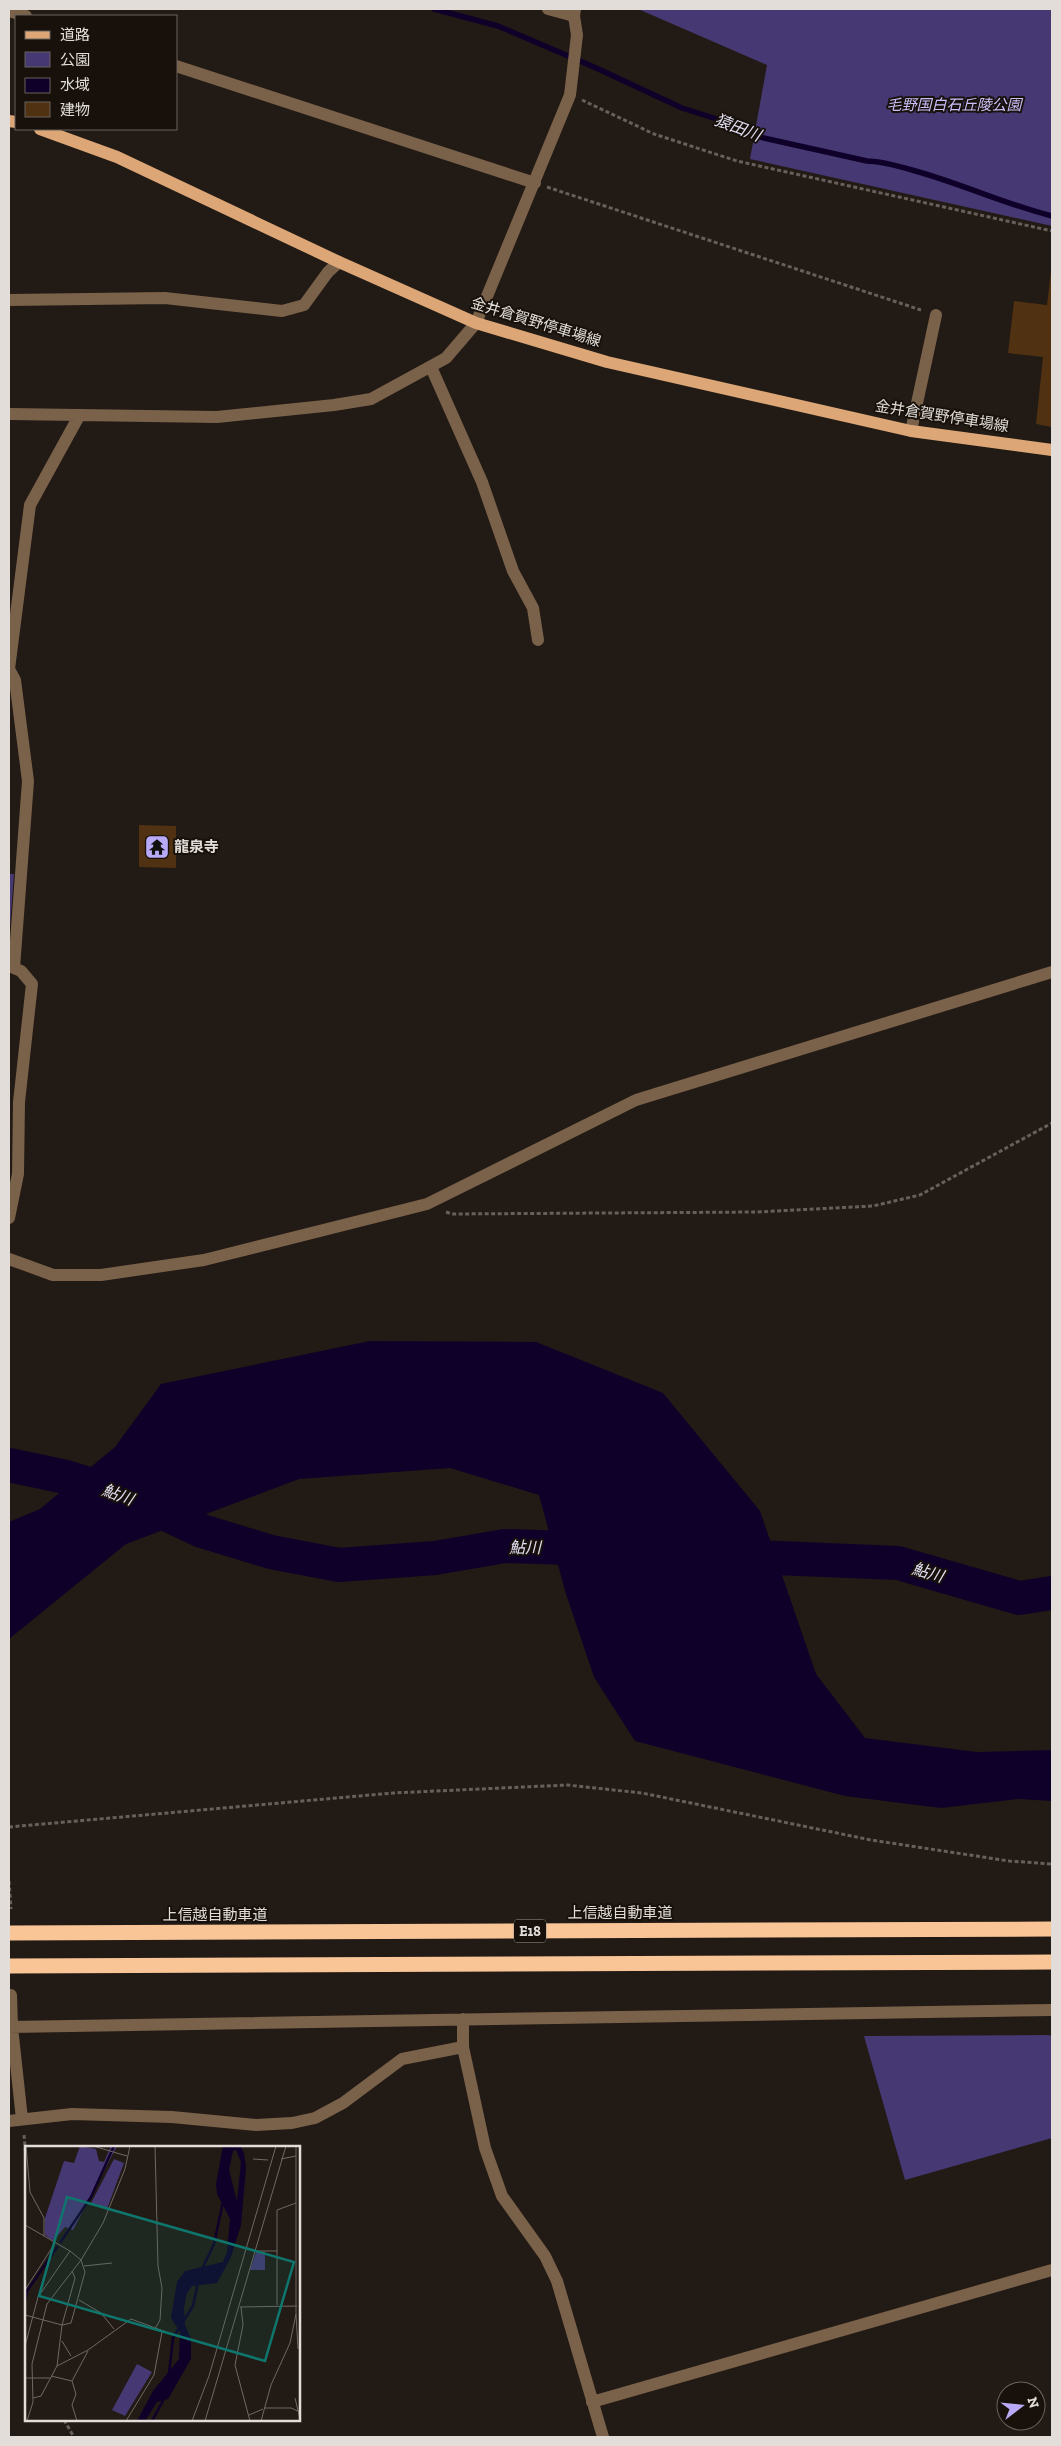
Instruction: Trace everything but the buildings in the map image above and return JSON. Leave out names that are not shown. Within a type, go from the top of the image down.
[{"type":"highway","name":"上信越自動車道","points":[[9,1933],[1052,1929]]},
{"type":"highway","name":"E18","points":[[9,1966],[1052,1962]]},
{"type":"main road","name":"金井倉賀野停車場線","points":[[43,130],[117,157],[339,262],[476,323],[607,362],[911,431],[1052,450]]},
{"type":"street","points":[[9,414],[217,418],[334,405],[370,399],[446,358],[476,323],[570,95],[577,35],[575,13],[548,9]]},
{"type":"street","points":[[9,11],[23,15]]},
{"type":"street","points":[[178,67],[535,183]]},
{"type":"street","points":[[9,300],[165,298],[282,311],[304,305],[328,272],[339,262]]},
{"type":"street","points":[[911,431],[936,315]]},
{"type":"street","points":[[432,367],[482,482],[513,571],[533,608],[538,640]]},
{"type":"street","points":[[9,1218],[18,1174],[19,1102],[32,984],[21,971],[11,967],[15,864],[28,782],[15,680],[9,669],[30,505],[79,416]]},
{"type":"street","points":[[9,1259],[53,1275],[101,1275],[204,1260],[427,1204],[636,1100],[1052,972]]},
{"type":"street","points":[[11,1995],[10,2027],[22,2119]]},
{"type":"street","points":[[10,2027],[1052,2010]]},
{"type":"street","points":[[463,2019],[463,2047],[485,2148],[502,2196],[545,2256],[557,2281],[603,2437]]},
{"type":"street","points":[[9,2121],[72,2114],[172,2117],[256,2125],[292,2123],[315,2118],[343,2103],[402,2059],[463,2047]]},
{"type":"street","points":[[592,2402],[1052,2270]]},
{"type":"path","points":[[570,95],[654,134],[737,161],[1052,231]]},
{"type":"path","points":[[535,183],[936,315]]},
{"type":"path","points":[[427,1204],[452,1214],[720,1212],[873,1206],[920,1194],[1052,1123]]},
{"type":"path","points":[[9,1826],[393,1793],[567,1785],[642,1793],[871,1840],[1009,1861],[1052,1864]]},
{"type":"path","points":[[9,1881],[11,1908]]},
{"type":"path","points":[[22,2119],[25,2148]]},
{"type":"path","points":[[65,2421],[74,2437]]},
{"type":"green space","name":"毛野国白石丘陵公園","points":[[638,9],[1052,9],[1052,226],[750,159],[767,65]]},
{"type":"green space","points":[[9,874],[14,874],[9,940]]},
{"type":"green space","points":[[864,2036],[1052,2036],[1052,2138],[905,2180]]},
{"type":"water","points":[[370,1341],[536,1342],[663,1393],[760,1511],[816,1674],[865,1738],[977,1752],[1052,1750],[1052,1801],[1019,1799],[941,1808],[845,1796],[635,1741],[594,1677],[566,1594],[539,1495],[450,1468],[299,1479],[126,1544],[9,1639],[9,1522],[40,1509],[115,1447],[161,1384]]},
{"type":"waterway","name":"猿田川","points":[[434,9],[498,26],[594,67],[682,108],[723,121],[755,136],[901,167],[1052,216]]},
{"type":"waterway","name":"鮎川","points":[[9,1465],[66,1477],[127,1496],[202,1531],[271,1552],[339,1565],[435,1558],[505,1546],[598,1549]]},
{"type":"waterway","name":"鮎川","points":[[729,1556],[898,1563],[1019,1598],[1052,1593]]},
{"type":"place","name":"龍泉寺","points":[[157,847]]}]
